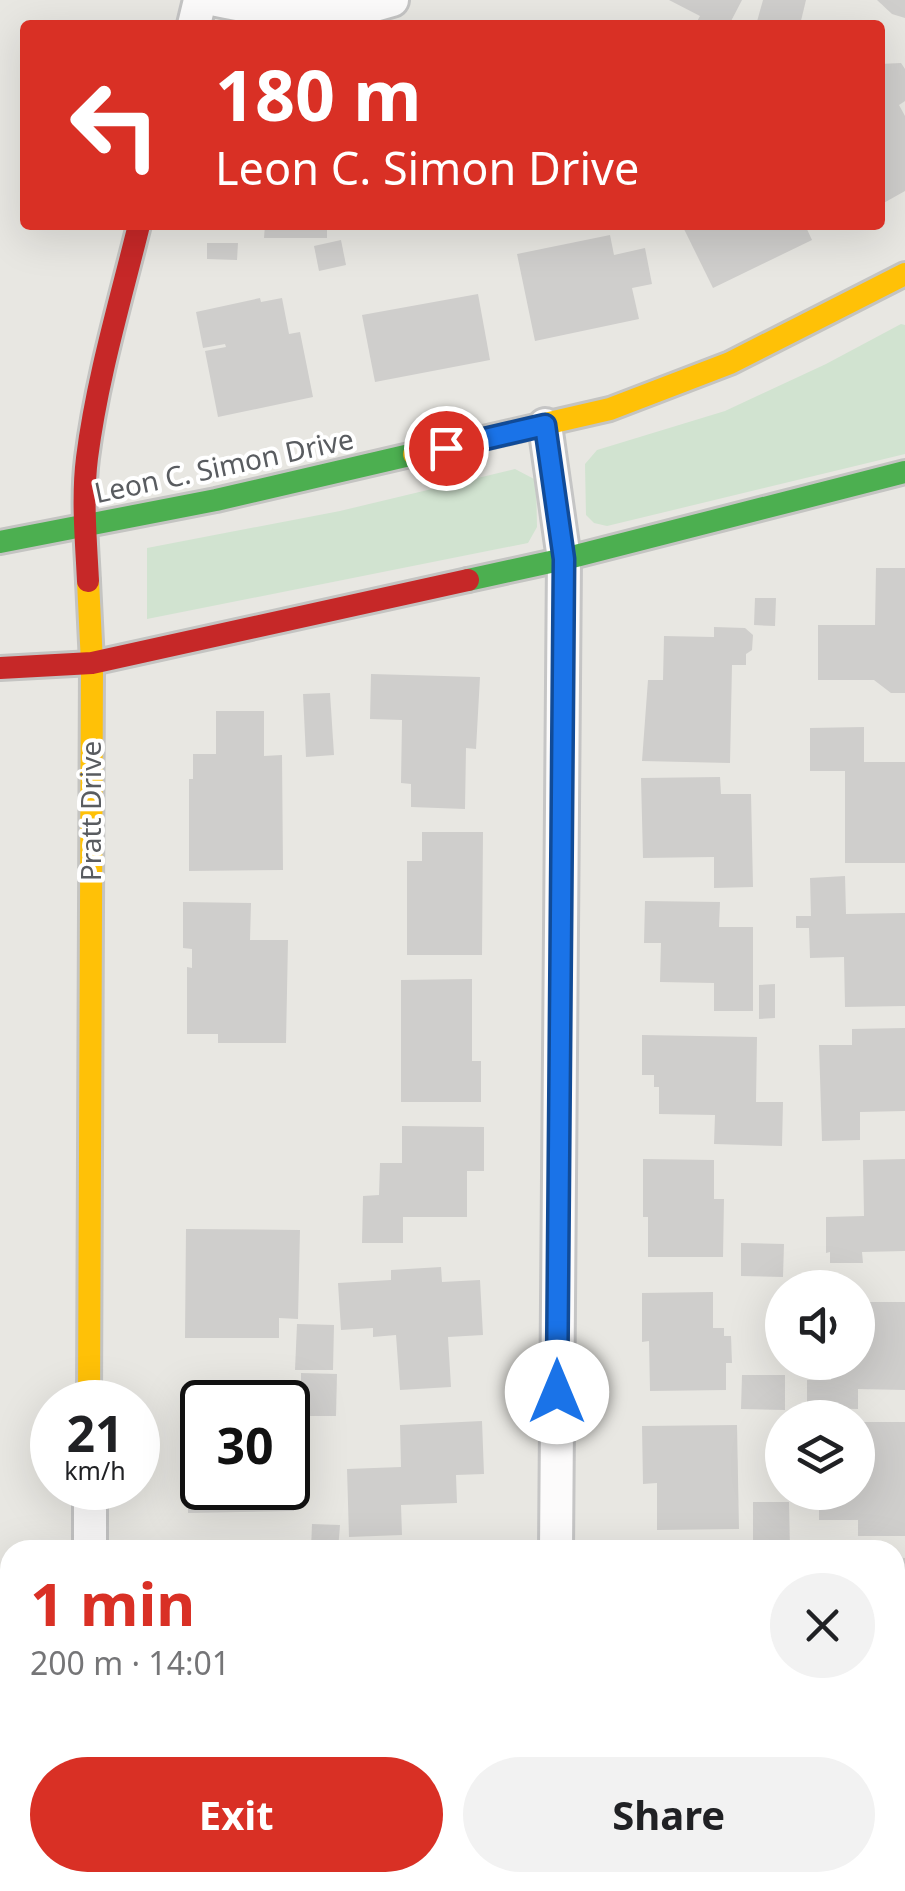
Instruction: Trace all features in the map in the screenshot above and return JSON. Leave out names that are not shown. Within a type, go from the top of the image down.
[{"type":"main road","name":"Pratt Drive","points":[[89,1380],[92,663],[87,460],[99,388],[139,230]]},
{"type":"main road","name":"Leon C. Simon Drive","points":[[0,542],[216,500],[610,410],[730,364],[905,274]]},
{"type":"main road","points":[[0,668],[92,663],[564,559],[905,472]]},
{"type":"street","points":[[218,0],[312,14],[356,12],[392,0]]},
{"type":"street","points":[[545,425],[564,559],[556,1540]]},
{"type":"street","points":[[90,1510],[90,1540]]},
{"type":"green space","points":[[905,325],[905,454],[607,526],[594,523],[586,515],[585,464],[597,450],[725,411]]},
{"type":"green space","points":[[515,469],[536,480],[537,527],[528,543],[147,619],[147,548],[340,511]]},
{"type":"building","points":[[669,0],[742,0],[732,20],[698,20],[700,16]]},
{"type":"building","points":[[763,0],[806,0],[801,20],[757,20]]},
{"type":"building","points":[[877,0],[905,0],[905,18],[892,14]]},
{"type":"building","points":[[901,63],[905,69],[905,101],[899,105],[905,116],[905,191],[885,202],[885,64]]},
{"type":"building","points":[[265,230],[327,230],[327,238],[264,238]]},
{"type":"building","points":[[684,230],[807,230],[812,240],[713,288]]},
{"type":"building","points":[[610,235],[614,255],[645,248],[652,284],[632,288],[639,319],[535,341],[517,254]]},
{"type":"building","points":[[341,240],[346,265],[319,271],[314,246]]},
{"type":"building","points":[[207,243],[238,243],[237,260],[207,259]]},
{"type":"building","points":[[478,294],[490,360],[375,382],[362,315]]},
{"type":"building","points":[[260,298],[261,302],[282,298],[289,334],[300,332],[313,397],[218,417],[205,351],[226,347],[225,344],[203,348],[196,312]]},
{"type":"building","points":[[876,568],[905,568],[905,693],[891,693],[874,680],[818,680],[818,625],[875,625]]},
{"type":"building","points":[[755,598],[776,598],[775,626],[754,625]]},
{"type":"building","points":[[714,627],[745,628],[753,635],[746,665],[732,665],[730,763],[642,761],[648,680],[663,680],[664,636],[714,637]]},
{"type":"building","points":[[371,674],[480,677],[476,749],[466,748],[465,809],[411,807],[411,784],[401,783],[402,720],[370,719]]},
{"type":"building","points":[[330,693],[334,755],[306,757],[303,694]]},
{"type":"building","points":[[216,711],[264,711],[264,756],[282,755],[283,870],[189,871],[189,779],[193,779],[193,754],[216,754]]},
{"type":"building","points":[[864,727],[864,762],[905,762],[905,863],[845,863],[845,771],[810,771],[810,728]]},
{"type":"building","points":[[720,777],[721,794],[751,794],[753,887],[714,888],[714,857],[643,858],[641,778]]},
{"type":"building","points":[[422,832],[483,832],[482,955],[407,955],[407,861],[422,861]]},
{"type":"building","points":[[845,876],[846,914],[905,913],[905,1006],[845,1007],[844,957],[810,958],[809,928],[796,928],[796,916],[811,916],[810,878]]},
{"type":"building","points":[[645,901],[720,902],[719,927],[753,927],[753,1011],[714,1011],[714,983],[660,982],[661,943],[644,943]]},
{"type":"building","points":[[183,902],[251,903],[250,940],[288,940],[286,1043],[218,1043],[218,1034],[187,1034],[187,967],[192,968],[192,949],[183,948]]},
{"type":"building","points":[[472,979],[472,1061],[481,1061],[481,1102],[401,1102],[401,980]]},
{"type":"building","points":[[775,984],[775,1018],[759,1019],[759,985]]},
{"type":"building","points":[[905,1028],[905,1111],[860,1112],[860,1140],[822,1141],[819,1045],[852,1045],[852,1029]]},
{"type":"building","points":[[642,1035],[757,1037],[756,1102],[783,1102],[782,1146],[714,1144],[715,1115],[659,1114],[659,1087],[654,1087],[654,1075],[642,1075]]},
{"type":"building","points":[[402,1126],[484,1127],[484,1171],[467,1171],[467,1217],[403,1217],[403,1243],[362,1243],[363,1196],[379,1195],[380,1163],[402,1163]]},
{"type":"building","points":[[643,1159],[714,1160],[714,1199],[724,1199],[723,1257],[648,1257]]},
{"type":"building","points":[[905,1159],[905,1251],[862,1252],[863,1263],[830,1263],[830,1252],[826,1253],[826,1217],[864,1216],[863,1160]]},
{"type":"building","points":[[186,1229],[300,1230],[298,1319],[279,1318],[279,1338],[185,1338]]},
{"type":"building","points":[[741,1243],[784,1244],[783,1270],[765,1270],[765,1277],[741,1276]]},
{"type":"building","points":[[441,1267],[442,1282],[480,1280],[483,1335],[448,1337],[451,1387],[400,1390],[396,1335],[373,1337],[373,1328],[341,1330],[338,1283],[391,1280],[391,1270]]},
{"type":"building","points":[[713,1292],[713,1328],[724,1328],[724,1336],[731,1336],[732,1363],[726,1363],[726,1390],[650,1391],[649,1341],[642,1342],[642,1293]]},
{"type":"building","points":[[875,1302],[905,1302],[905,1390],[858,1389],[858,1400],[807,1400],[807,1380],[875,1380]]},
{"type":"building","points":[[297,1324],[334,1325],[333,1370],[295,1370]]},
{"type":"building","points":[[301,1373],[337,1374],[336,1416],[310,1416],[310,1380],[301,1380]]},
{"type":"building","points":[[742,1375],[785,1380],[785,1400],[765,1400],[765,1410],[741,1409]]},
{"type":"building","points":[[482,1421],[484,1474],[456,1475],[457,1503],[401,1505],[402,1535],[349,1537],[347,1469],[401,1467],[400,1425]]},
{"type":"building","points":[[875,1422],[905,1422],[905,1536],[858,1536],[858,1520],[819,1520],[819,1510],[875,1510]]},
{"type":"building","points":[[737,1425],[739,1529],[657,1530],[657,1483],[643,1484],[642,1426]]},
{"type":"building","points":[[753,1502],[765,1502],[765,1510],[789,1510],[790,1540],[753,1540]]},
{"type":"building","points":[[188,1510],[294,1511],[188,1513]]},
{"type":"building","points":[[312,1524],[340,1525],[339,1540],[311,1540]]},
{"type":"traffic: fast","points":[[0,542],[216,500],[414,454]]},
{"type":"traffic: fast","points":[[468,580],[905,472]]},
{"type":"traffic: slow","points":[[414,454],[610,409],[730,363],[905,274]]},
{"type":"traffic: slow","points":[[88,581],[92,663],[89,1380]]},
{"type":"traffic: jam","points":[[88,581],[85,504],[91,428],[138,230]]},
{"type":"traffic: jam","points":[[0,668],[92,663],[468,580]]},
{"type":"route","points":[[446,448],[545,425],[564,559],[557,1392]]}]
